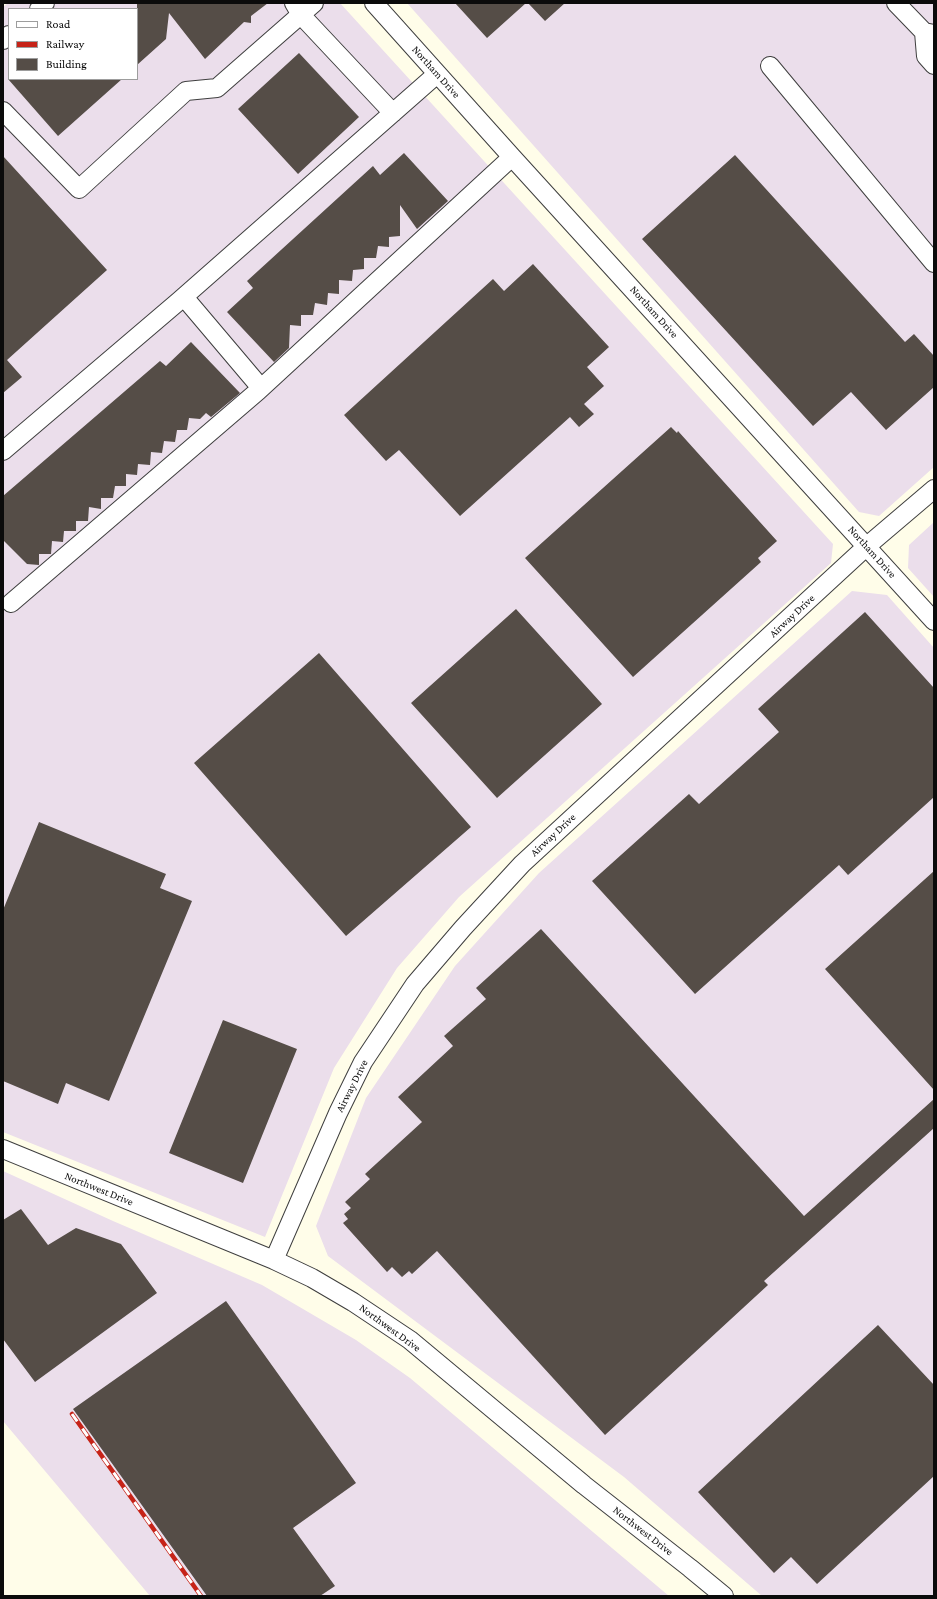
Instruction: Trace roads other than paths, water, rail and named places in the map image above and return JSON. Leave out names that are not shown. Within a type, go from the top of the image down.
[{"type":"street","points":[[3,111],[79,189],[186,91],[217,88],[297,9],[314,3]]},
{"type":"street","name":"Northam Drive","points":[[374,3],[512,158],[934,621]]},
{"type":"street","points":[[898,3],[929,33],[926,56],[934,65]]},
{"type":"street","points":[[297,9],[393,113]]},
{"type":"street","points":[[770,66],[933,265]]},
{"type":"street","points":[[3,451],[184,297],[438,74]]},
{"type":"street","points":[[6,602],[261,388],[512,158]]},
{"type":"street","points":[[184,297],[261,388]]},
{"type":"street","name":"Airway Drive","points":[[274,1260],[338,1113],[363,1062],[415,984],[463,928],[522,864],[867,546],[934,489]]},
{"type":"street","name":"Northwest Drive","points":[[3,1150],[274,1260],[312,1278],[353,1302],[410,1340],[584,1485],[724,1596]]},
{"type":"railway","points":[[72,1414],[201,1596]]}]
